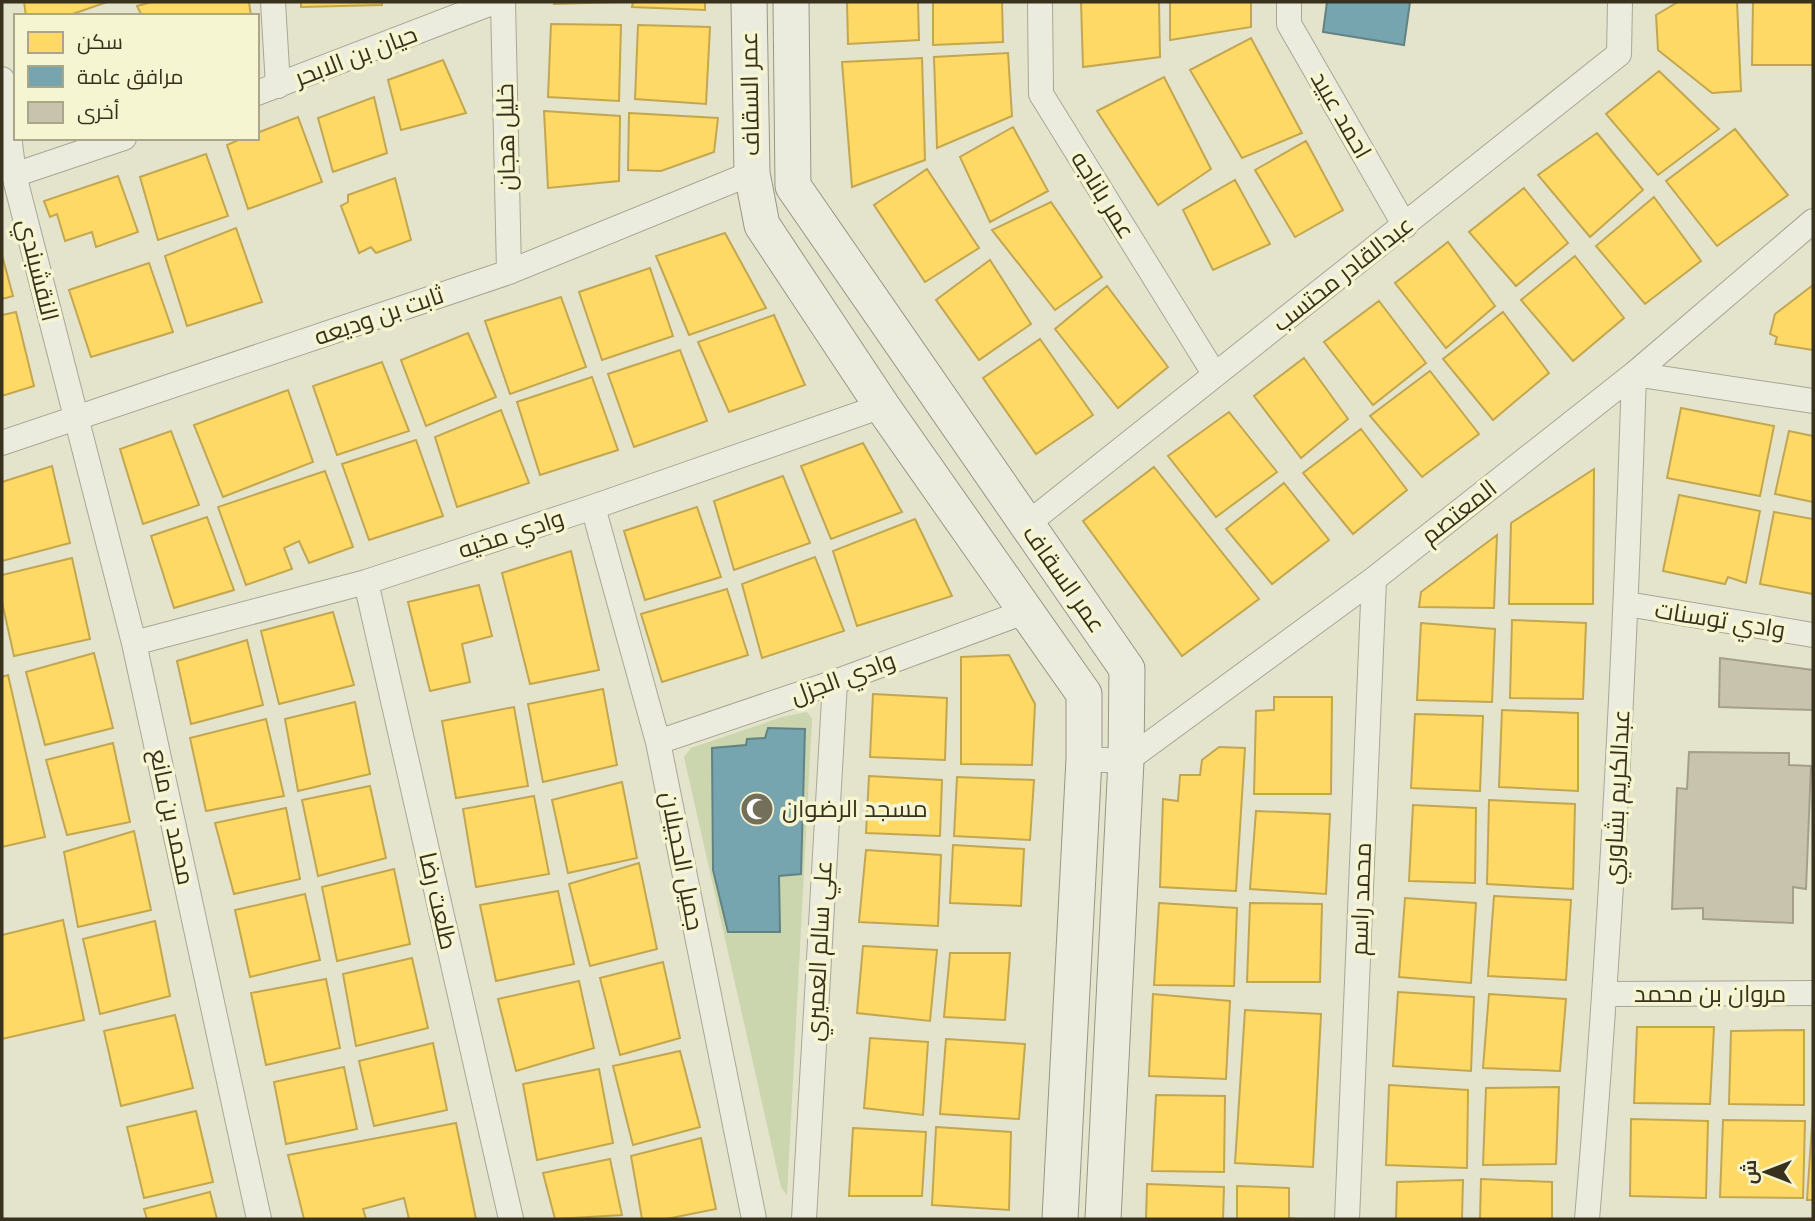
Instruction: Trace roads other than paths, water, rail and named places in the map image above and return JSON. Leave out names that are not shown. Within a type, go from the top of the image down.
[{"type":"street","points":[[268,90],[273,2]]},
{"type":"street","name":"حيان بن الابحر","points":[[268,90],[494,2]]},
{"type":"street","name":"خليل هجان","points":[[503,2],[509,272]]},
{"type":"street","name":"عمر السقاف","points":[[749,2],[752,173],[762,225],[882,406],[1084,694],[1084,759],[1060,1219]]},
{"type":"street","name":"عمر السقاف","points":[[791,2],[793,186],[1127,669],[1126,761],[1103,1219]]},
{"type":"street","name":"عمر باناجه","points":[[1040,2],[1041,94],[1215,375]]},
{"type":"street","name":"احمد عبيد","points":[[1289,2],[1289,24],[1405,226]]},
{"type":"street","name":"عبدالقادر محتسب","points":[[1026,525],[1619,54],[1620,2]]},
{"type":"street","name":"النقشبندي","points":[[2,79],[14,175],[76,417]]},
{"type":"street","points":[[14,175],[118,140]]},
{"type":"street","name":"ثابت بن وديعه","points":[[2,443],[509,272],[752,173]]},
{"type":"street","name":"المعتصم","points":[[1126,761],[1374,579],[1634,374],[1813,221]]},
{"type":"street","points":[[1634,374],[1813,401]]},
{"type":"street","name":"عبدالكريم بشاوري","points":[[1587,1219],[1606,994],[1627,604],[1634,374]]},
{"type":"street","name":"وادي مخيه","points":[[134,643],[366,582],[593,507],[882,406]]},
{"type":"street","name":"محمد بن مانع","points":[[76,417],[134,643],[259,1219]]},
{"type":"street","name":"جميل الحجيلان","points":[[593,507],[658,742],[754,1219]]},
{"type":"street","name":"محمد راسم","points":[[1347,1219],[1374,579]]},
{"type":"street","name":"طلعت رضا","points":[[366,582],[511,1219]]},
{"type":"street","name":"وادي توسنات","points":[[1627,604],[1813,635]]},
{"type":"street","name":"وادي الجزل","points":[[658,742],[835,682],[1027,611]]},
{"type":"street","name":"علي سالم العميري","points":[[804,1219],[835,682]]},
{"type":"street","points":[[1084,759],[1126,761]]},
{"type":"street","name":"مروان بن محمد","points":[[1606,994],[1813,993]]},
{"type":"place","name":"مسجد الرضوان","points":[[757,809]]}]
